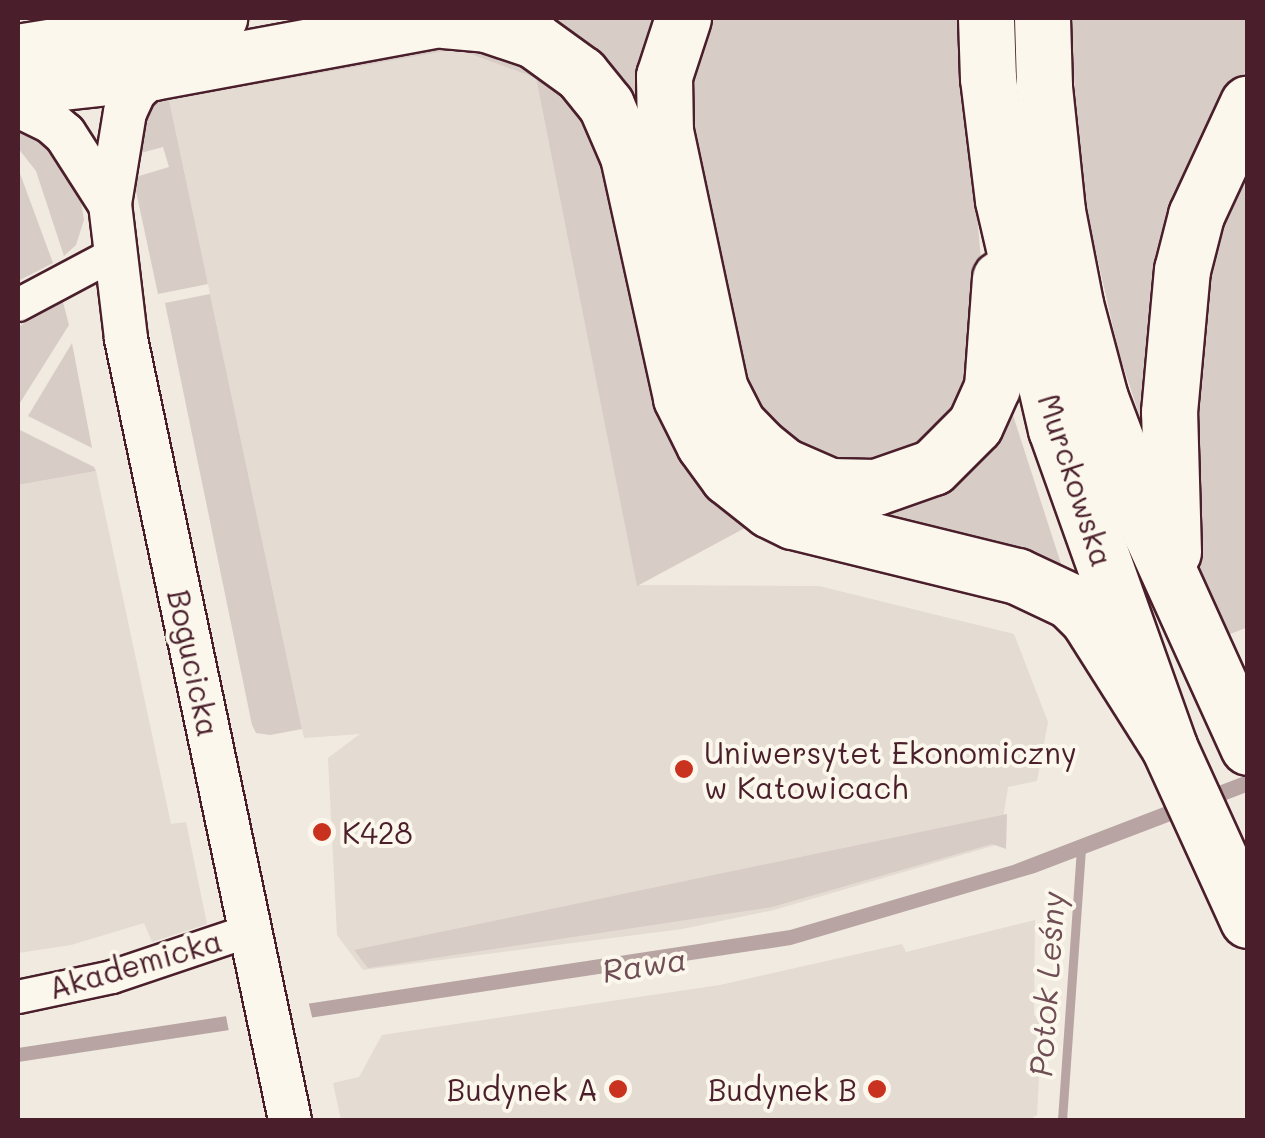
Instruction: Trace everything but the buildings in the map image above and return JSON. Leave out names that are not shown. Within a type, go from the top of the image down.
[{"type":"highway","points":[[450,18],[486,24],[534,40],[581,74],[606,105],[628,156],[682,398],[704,444],[728,476],[770,510],[819,530],[971,564],[1053,590],[1088,619],[1136,679],[1248,920]]},
{"type":"highway","points":[[683,18],[666,66],[664,117],[704,326],[727,406],[746,434],[784,466],[830,486],[898,482],[933,467],[975,425],[992,388],[1004,200]]},
{"type":"highway","name":"Murckowska","points":[[986,18],[988,78],[1004,200],[1056,429],[1136,679]]},
{"type":"highway","name":"Murckowska","points":[[1042,18],[1049,147],[1074,304],[1100,398],[1151,533],[1248,747]]},
{"type":"highway","points":[[1174,580],[1170,412],[1182,270],[1196,214],[1248,103]]},
{"type":"main road","points":[[18,51],[221,18]]},
{"type":"main road","points":[[18,89],[154,74],[450,18]]},
{"type":"street","name":"Bogucicka","points":[[154,74],[134,92],[125,112],[110,204],[126,338],[290,1120]]},
{"type":"street","name":"Bogucicka","points":[[18,106],[51,122],[65,134],[110,204]]},
{"type":"street","points":[[18,305],[116,253]]},
{"type":"street","name":"Akademicka","points":[[18,997],[112,977],[252,930]]},
{"type":"shaded area","points":[[668,18],[652,69],[652,133],[698,368],[727,435],[756,467],[786,487],[832,502],[870,504],[924,491],[953,474],[983,444],[1010,406],[1064,573],[1001,551],[810,510],[775,493],[730,454],[695,386],[652,183],[633,123],[589,63],[522,19]]},
{"type":"shaded area","points":[[701,18],[960,18],[987,330],[940,440],[838,469],[754,415],[686,149],[695,28]]},
{"type":"shaded area","points":[[1071,18],[1247,18],[1247,68],[1230,100],[1149,445],[1119,353],[1088,217],[1076,112]]},
{"type":"shaded area","points":[[437,32],[567,78],[758,521],[637,586],[536,78],[457,49],[169,100],[208,284],[158,294],[134,182],[139,176],[169,167],[163,147],[137,154],[144,101]]},
{"type":"shaded area","points":[[457,49],[536,78],[637,585],[819,586],[1014,634],[1048,722],[1037,781],[1008,787],[999,844],[774,910],[682,929],[363,970],[337,935],[328,758],[360,734],[304,738],[169,100]]},
{"type":"shaded area","points":[[18,118],[28,122],[77,177],[84,220],[76,245],[64,256],[36,171],[18,148]]},
{"type":"shaded area","points":[[1247,139],[1248,627],[1228,635],[1204,585],[1193,545],[1197,290]]},
{"type":"shaded area","points":[[18,168],[53,263],[18,281]]},
{"type":"shaded area","points":[[210,294],[302,729],[270,735],[256,733],[252,725],[165,303]]},
{"type":"shaded area","points":[[63,302],[69,325],[18,406],[18,327]]},
{"type":"shaded area","points":[[72,343],[92,448],[28,416]]},
{"type":"shaded area","points":[[18,429],[94,467],[96,471],[18,485]]},
{"type":"shaded area","points":[[96,471],[171,824],[186,822],[207,924],[152,942],[144,923],[71,945],[18,953],[18,485]]},
{"type":"shaded area","points":[[1007,814],[1006,849],[992,844],[772,907],[368,968],[354,950]]},
{"type":"shaded area","points":[[1035,920],[1034,1016],[1042,1017],[1037,1115],[1029,1120],[341,1120],[333,1083],[359,1077],[382,1035],[720,985],[902,944],[906,952]]},
{"type":"water","name":"Rawa","points":[[1247,775],[1247,792],[1035,873],[791,945],[18,1062],[18,1048],[790,930],[1013,865]]},
{"type":"pier","points":[[308,1000],[314,1025],[230,1037],[225,1011]]},
{"type":"waterway","name":"Potok Leśny","points":[[1062,1120],[1081,851]]},
{"type":"place","name":"Uniwersytet Ekonomiczny w Katowicach","points":[[684,769]]},
{"type":"place","name":"K428","points":[[322,832]]},
{"type":"place","name":"Budynek A","points":[[618,1089]]},
{"type":"place","name":"Budynek B","points":[[877,1089]]}]
